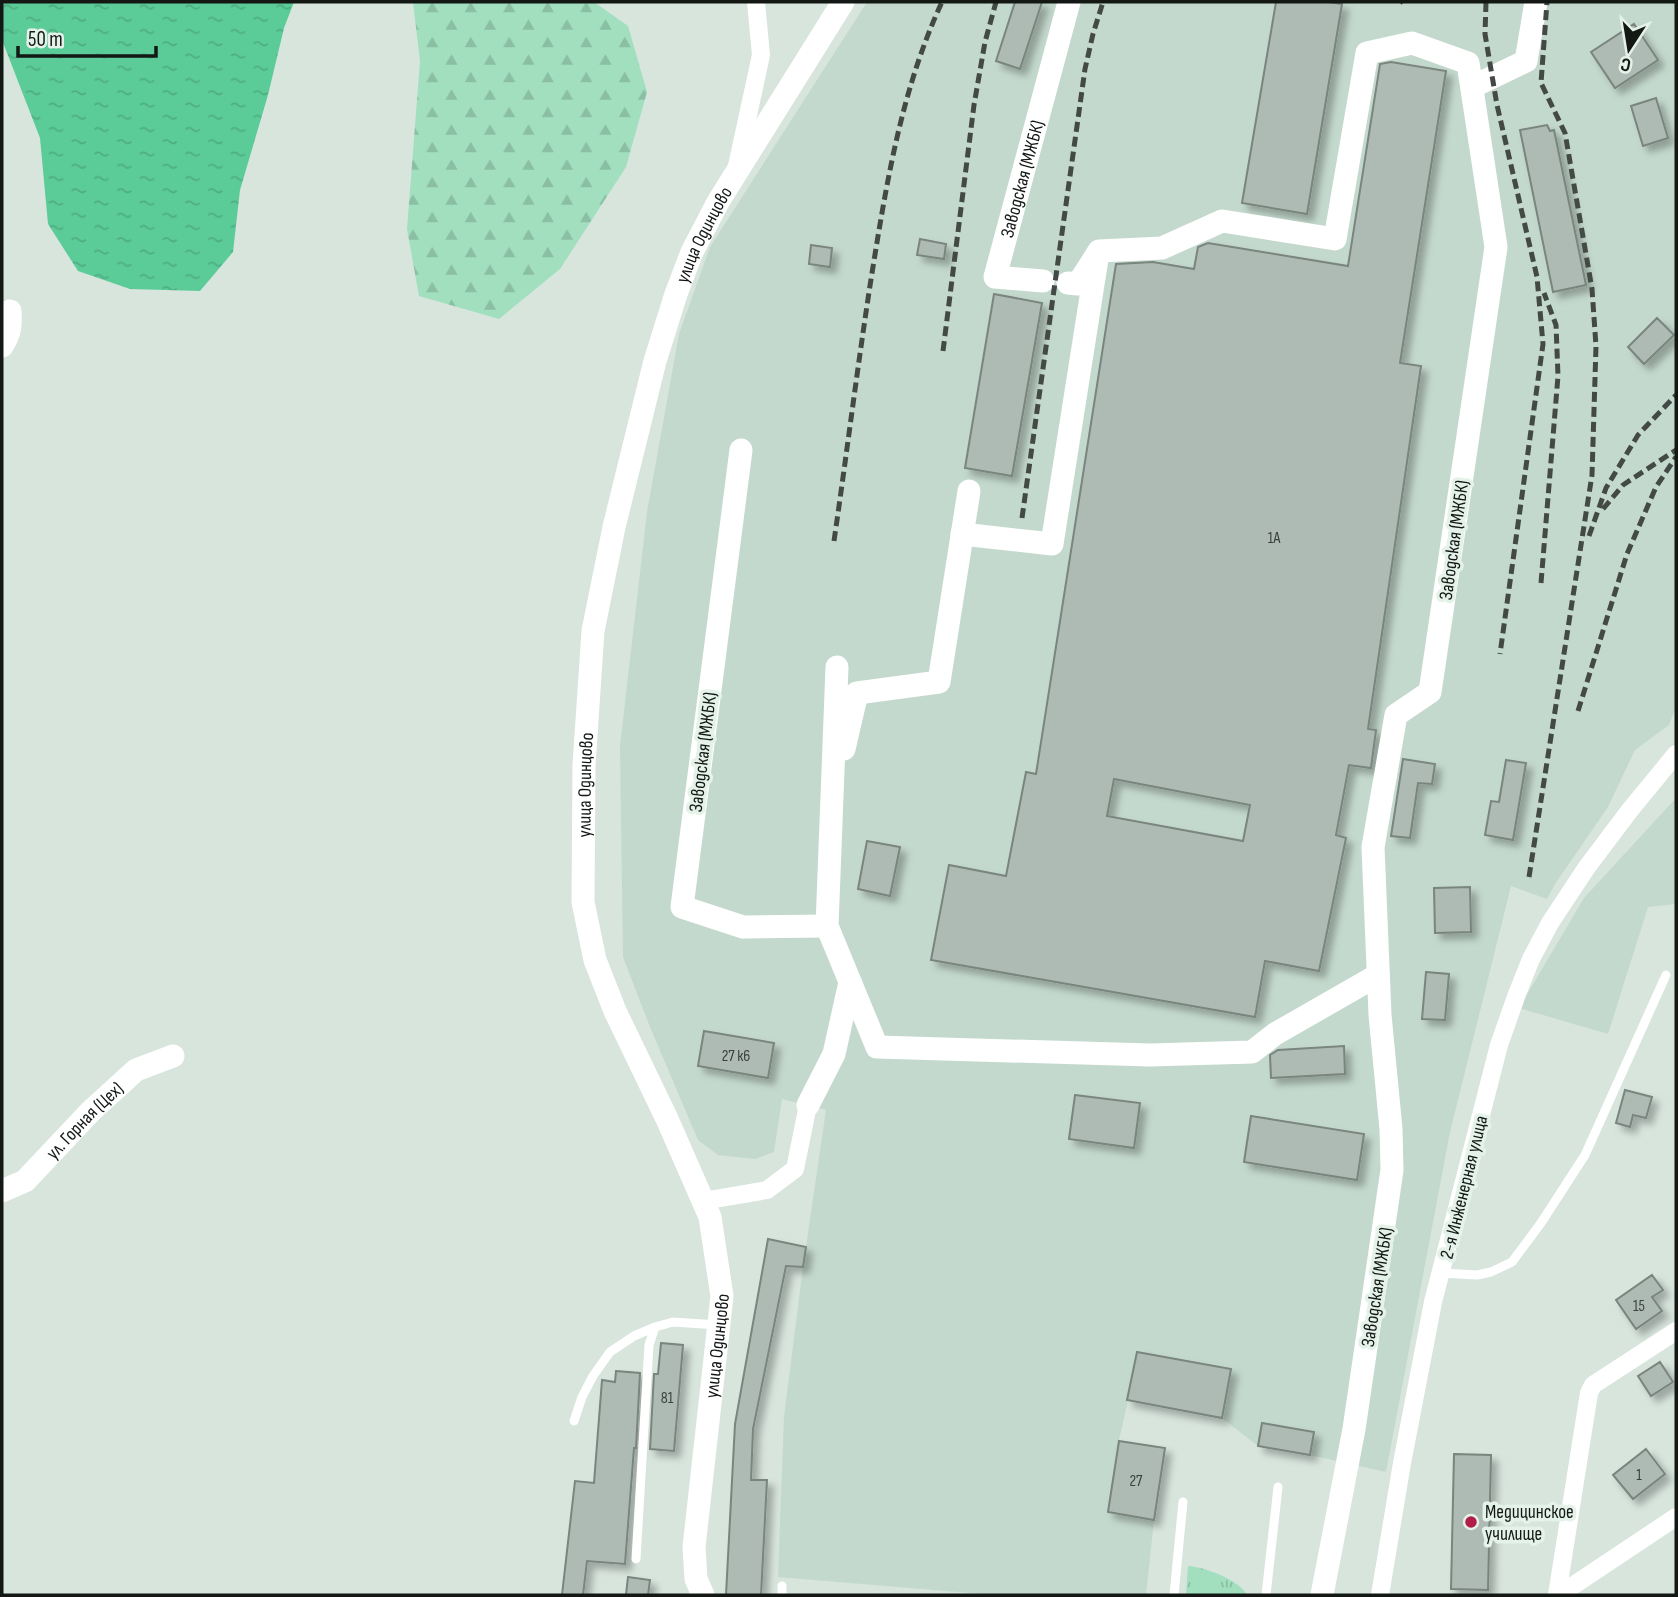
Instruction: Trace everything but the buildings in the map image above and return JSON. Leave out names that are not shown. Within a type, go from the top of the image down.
[{"type":"street","points":[[735,173],[761,55],[756,2]]},
{"type":"street","name":"улица Одинцово","points":[[703,1595],[696,1578],[694,1546],[722,1296],[710,1217],[615,1011],[595,960],[583,902],[584,765],[593,631],[614,527],[652,374],[676,294],[692,252],[735,173],[843,2]]},
{"type":"street","name":"Заводская (МЖБК)","points":[[1069,2],[996,277],[1078,284],[1099,251],[1162,248],[1222,221],[1335,239],[1367,53],[1412,43],[1468,63],[1476,85],[1496,247],[1430,692],[1396,715],[1373,847],[1380,1015],[1391,1129],[1392,1170],[1354,1429],[1322,1595]]},
{"type":"street","points":[[1476,85],[1525,61],[1538,6]]},
{"type":"street","points":[[962,534],[1052,544],[1099,251]]},
{"type":"street","points":[[2,346],[9,336],[10,312]]},
{"type":"street","name":"Заводская (МЖБК)","points":[[741,450],[682,907],[743,927],[827,926]]},
{"type":"street","points":[[832,796],[858,693],[939,682],[969,491]]},
{"type":"street","points":[[837,667],[827,926],[877,1047],[1150,1055],[1252,1052],[1275,1034],[1378,975]]},
{"type":"street","name":"2-я Инженерная улица","points":[[1380,1595],[1433,1303],[1499,1045],[1531,959],[1550,923],[1587,867],[1676,754]]},
{"type":"street","points":[[703,1201],[767,1190],[795,1169],[808,1105],[834,1054],[850,982]]},
{"type":"street","name":"ул. Горная (Цех)","points":[[2,1191],[25,1181],[91,1111],[136,1070],[173,1056]]},
{"type":"street","points":[[1558,1595],[1589,1393],[1593,1385],[1676,1331]]},
{"type":"street","points":[[1558,1595],[1676,1517]]},
{"type":"lane","points":[[1441,1272],[1477,1275],[1512,1262],[1585,1155],[1666,975]]},
{"type":"lane","points":[[574,1420],[593,1376],[610,1352],[634,1336],[673,1322],[720,1325]]},
{"type":"lane","points":[[636,1559],[649,1345],[655,1327]]},
{"type":"lane","points":[[1266,1595],[1278,1487]]},
{"type":"lane","points":[[1174,1595],[1183,1502]]},
{"type":"shaded area","points":[[867,2],[1676,2],[1676,707],[1669,725],[1635,750],[1608,807],[1547,899],[1511,886],[1450,1132],[1386,1472],[1258,1446],[1222,1418],[1128,1400],[1119,1440],[1165,1448],[1146,1595],[994,1595],[778,1577],[784,1417],[826,1110],[782,1099],[774,1152],[755,1159],[718,1155],[698,1140],[623,957],[620,746],[647,512],[679,334],[710,247]]},
{"type":"shaded area","points":[[1676,798],[1676,904],[1648,907],[1608,1034],[1519,1008],[1584,898]]},
{"type":"green space","points":[[413,2],[594,2],[628,26],[647,92],[626,167],[560,269],[499,319],[419,296],[407,229],[420,61]]},
{"type":"green space","points":[[1188,1566],[1221,1575],[1237,1584],[1247,1595],[1186,1595]]},
{"type":"water","points":[[2,2],[294,2],[284,28],[268,95],[240,190],[233,252],[200,291],[130,289],[78,271],[48,224],[40,138],[2,40]]},
{"type":"railway","points":[[834,541],[867,306],[890,169],[916,68],[942,2]]},
{"type":"railway","points":[[943,351],[974,105],[985,42],[996,2]]},
{"type":"railway","points":[[1022,518],[1085,69],[1103,2]]},
{"type":"railway","points":[[1486,2],[1485,34],[1497,105],[1537,277],[1543,344],[1500,654]]},
{"type":"railway","points":[[1529,877],[1592,475],[1596,346],[1592,289],[1565,133],[1541,83],[1547,2]]},
{"type":"railway","points":[[1541,583],[1558,376],[1556,325],[1544,293]]},
{"type":"railway","points":[[1589,536],[1606,488],[1638,435],[1676,395]]},
{"type":"railway","points":[[1603,509],[1623,485],[1676,450]]},
{"type":"railway","points":[[1578,711],[1627,554],[1656,487],[1676,457]]},
{"type":"place","name":"Медицинское училище","points":[[1471,1522]]}]
